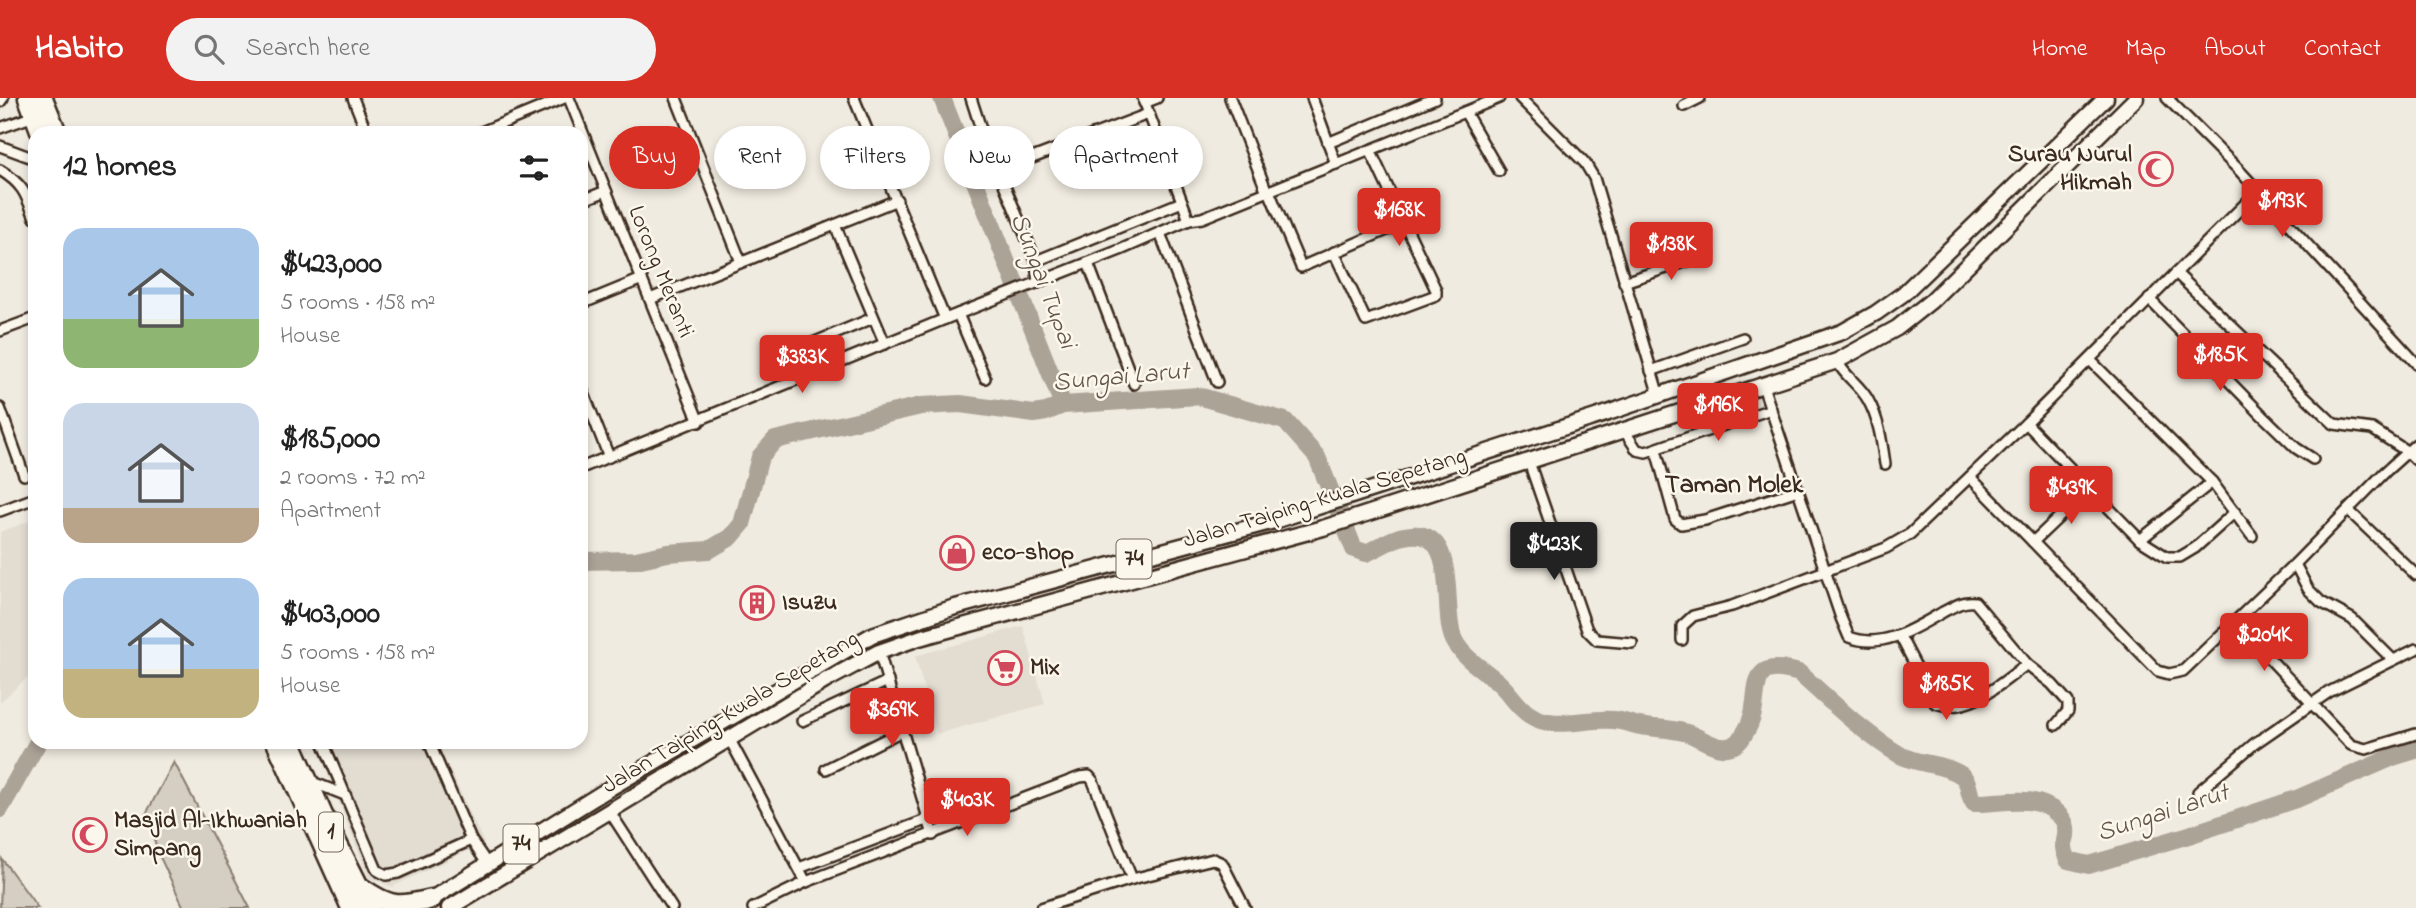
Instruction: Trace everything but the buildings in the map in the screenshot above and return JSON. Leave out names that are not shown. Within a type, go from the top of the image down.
[{"type":"highway","points":[[27,98],[42,115]]},
{"type":"highway","name":"1","points":[[280,749],[349,886],[370,908]]},
{"type":"highway","name":"1","points":[[294,749],[349,886],[351,908]]},
{"type":"highway","points":[[342,908],[349,886],[381,902],[396,906],[424,904]]},
{"type":"main road","name":"Jalan Taiping-Kuala Sepetang","points":[[424,904],[687,742],[872,635],[952,608],[1352,497],[1659,396],[1842,332],[1903,294],[2106,98]]},
{"type":"main road","name":"Jalan Taiping-Kuala Sepetang","points":[[449,908],[825,681],[879,652],[919,638],[1323,528],[1837,361],[1897,328],[1931,301],[2136,98]]},
{"type":"street","points":[[354,98],[365,126]]},
{"type":"street","points":[[497,126],[567,98]]},
{"type":"street","name":"Lorong Meranti","points":[[567,98],[579,126]]},
{"type":"street","points":[[676,98],[741,262]]},
{"type":"street","points":[[854,98],[945,319]]},
{"type":"street","points":[[971,98],[980,126]]},
{"type":"street","points":[[1157,98],[1143,100],[1189,220]]},
{"type":"street","points":[[1230,98],[1301,267],[1403,223]]},
{"type":"street","points":[[1312,98],[1336,164]]},
{"type":"street","points":[[1328,143],[1435,98]]},
{"type":"street","points":[[588,465],[1189,220],[1202,218],[1499,98]]},
{"type":"street","points":[[1520,98],[1586,163],[1594,178],[1659,396]]},
{"type":"street","points":[[1684,106],[1700,98]]},
{"type":"street","points":[[2167,98],[2258,191],[2416,363]]},
{"type":"street","points":[[1465,112],[1499,171]]},
{"type":"street","points":[[1035,157],[1149,114]]},
{"type":"street","points":[[0,128],[42,115]]},
{"type":"street","points":[[0,146],[28,156]]},
{"type":"street","name":"Lorong Meranti","points":[[588,148],[699,422]]},
{"type":"street","points":[[1334,252],[1367,321],[1436,295],[1370,150]]},
{"type":"street","points":[[0,170],[17,180],[28,198]]},
{"type":"street","points":[[1005,189],[1035,261],[1038,283]]},
{"type":"street","points":[[588,198],[606,191]]},
{"type":"street","points":[[1682,640],[1682,626],[1693,616],[1732,606],[1886,548],[1910,534],[2090,360],[2258,191]]},
{"type":"street","points":[[650,299],[897,200]]},
{"type":"street","points":[[1035,261],[1182,202]]},
{"type":"street","points":[[835,225],[885,344]]},
{"type":"street","points":[[1160,233],[1217,383]]},
{"type":"street","points":[[1624,282],[1709,254]]},
{"type":"street","points":[[1088,263],[1134,384]]},
{"type":"street","points":[[2176,273],[2334,424],[2372,429],[2416,460]]},
{"type":"street","points":[[588,301],[642,279]]},
{"type":"street","points":[[2150,299],[2263,416],[2296,448],[2313,459]]},
{"type":"street","points":[[958,314],[985,378]]},
{"type":"street","points":[[789,353],[873,318]]},
{"type":"street","points":[[0,331],[28,321]]},
{"type":"street","points":[[1651,371],[1743,338]]},
{"type":"street","points":[[2090,360],[2211,482],[2252,536]]},
{"type":"street","points":[[1837,361],[1843,373],[1868,400],[1882,438],[1885,464]]},
{"type":"street","points":[[1763,386],[1849,637],[1861,642],[1900,636],[1958,604],[1975,602],[2027,664],[2052,684],[2068,702],[2068,711],[2056,725]]},
{"type":"street","points":[[588,403],[610,457]]},
{"type":"street","points":[[1624,430],[1637,450],[1646,452],[1771,409]]},
{"type":"street","points":[[1,412],[24,475]]},
{"type":"street","points":[[2026,423],[2140,540],[2167,557],[2180,557],[2195,548],[2235,512]]},
{"type":"street","points":[[1970,477],[2158,671],[2169,674],[2183,671],[2416,444]]},
{"type":"street","points":[[1656,450],[1675,519],[1681,524],[1693,523],[1798,490]]},
{"type":"street","points":[[1529,461],[1587,630],[1597,640],[1632,643]]},
{"type":"street","points":[[2140,540],[2211,482]]},
{"type":"street","points":[[2033,542],[2087,488]]},
{"type":"street","points":[[0,511],[28,501]]},
{"type":"street","points":[[2348,510],[2416,575]]},
{"type":"street","points":[[2295,564],[2308,589],[2321,602],[2351,619],[2393,660]]},
{"type":"street","points":[[2235,622],[2351,745],[2366,749],[2416,734]]},
{"type":"street","points":[[1900,636],[1935,703],[1946,707],[1966,704],[1992,690],[2027,664]]},
{"type":"street","points":[[2198,792],[2254,744],[2329,692],[2416,649]]},
{"type":"street","points":[[879,652],[933,835]]},
{"type":"street","points":[[802,721],[888,681]]},
{"type":"street","points":[[826,769],[902,731]]},
{"type":"street","points":[[730,740],[806,882]]},
{"type":"street","points":[[326,749],[377,870],[386,875],[398,873],[471,840]]},
{"type":"street","points":[[432,749],[471,840],[488,864]]},
{"type":"street","points":[[753,908],[806,882],[1080,777],[1089,776],[1132,879]]},
{"type":"street","points":[[307,779],[327,790],[345,795]]},
{"type":"street","points":[[610,811],[672,908]]},
{"type":"street","points":[[799,868],[929,819]]},
{"type":"street","points":[[1041,908],[1132,879],[1207,860],[1218,860],[1222,863],[1245,908]]},
{"type":"shaded area","points":[[28,522],[28,678],[0,702],[0,532]]},
{"type":"shaded area","points":[[1023,626],[1045,704],[937,734],[915,656]]},
{"type":"shaded area","points":[[318,749],[440,749],[484,843],[392,887],[369,878]]},
{"type":"shaded area","points":[[174,762],[250,908],[184,908],[159,855],[146,814]]},
{"type":"shaded area","points":[[2,859],[38,908],[0,908]]},
{"type":"waterway","name":"Sungai Tupai","points":[[942,98],[1063,405]]},
{"type":"waterway","name":"Sungai Larut","points":[[588,561],[636,560],[668,553],[709,550],[731,537],[742,524],[760,457],[775,440],[921,406],[960,404],[1034,414],[1063,405],[1198,396],[1285,421],[1317,457],[1354,549],[1366,553],[1404,536],[1422,536],[1434,543],[1442,556],[1446,573],[1450,627],[1458,647],[1500,684],[1522,708],[1539,720],[1560,723],[1617,720],[1681,731],[1717,746],[1730,747],[1741,740],[1752,719],[1761,675],[1768,670],[1780,669],[1799,673],[1860,727],[1900,755],[1961,775],[1974,803],[2029,801],[2049,807],[2065,824],[2064,849],[2068,860],[2089,865],[2299,798],[2393,757],[2416,750]]},
{"type":"waterway","name":"Sungai Larut","points":[[0,809],[34,749]]},
{"type":"place","name":"Surau Nurul Hikmah","points":[[2156,169]]},
{"type":"place","name":"eco-shop","points":[[957,553]]},
{"type":"place","name":"Isuzu","points":[[757,603]]},
{"type":"place","name":"Mix","points":[[1005,668]]},
{"type":"place","name":"Masjid Al-Ikhwaniah Simpang","points":[[90,835]]},
{"type":"district","name":"Taman Molek","points":[[1734,486]]}]
